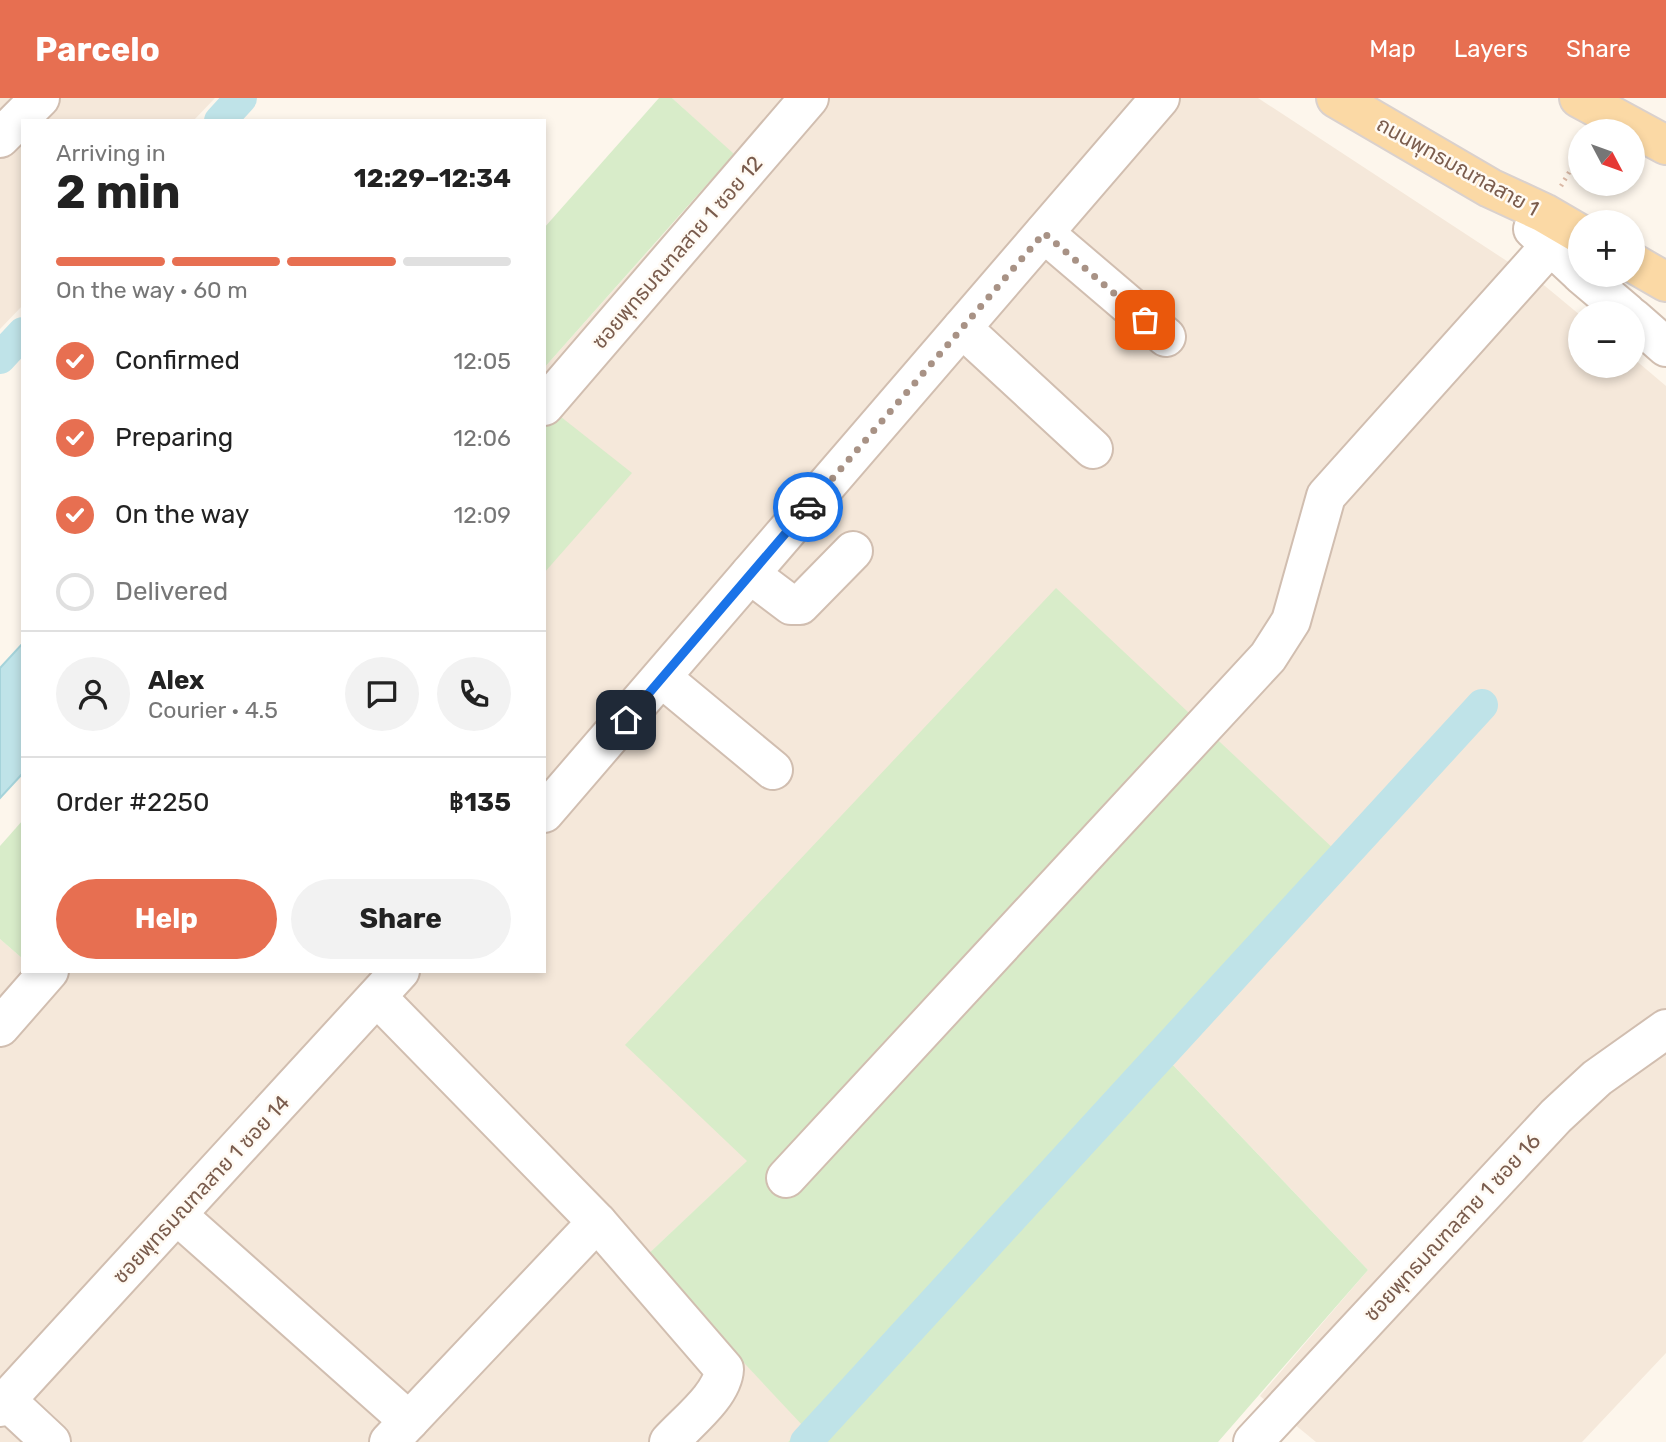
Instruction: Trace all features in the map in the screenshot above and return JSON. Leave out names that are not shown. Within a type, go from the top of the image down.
[{"type":"main road","name":"ถนนพุทธมณฑลสาย 1","points":[[1336,98],[1490,188],[1544,214],[1565,240]]},
{"type":"main road","points":[[1579,98],[1665,144]]},
{"type":"main road","points":[[1645,270],[1666,282]]},
{"type":"street","points":[[0,138],[40,98]]},
{"type":"street","name":"ซอยพุทธมณฑลสาย 1 ซอย 12","points":[[546,404],[808,98]]},
{"type":"street","points":[[546,811],[1160,98]]},
{"type":"street","points":[[1044,233],[1166,337]]},
{"type":"street","points":[[786,1178],[1268,657],[1290,621],[1326,496],[1565,240]]},
{"type":"street","points":[[1596,287],[1613,301]]},
{"type":"street","points":[[962,328],[1093,449]]},
{"type":"street","points":[[1645,329],[1666,347]]},
{"type":"street","points":[[750,574],[791,605],[800,605],[806,602],[853,551]]},
{"type":"street","points":[[662,678],[773,770]]},
{"type":"street","points":[[0,1027],[47,973]]},
{"type":"street","points":[[389,984],[723,1369],[723,1378],[716,1392],[669,1442]]},
{"type":"street","name":"ซอยพุทธมณฑลสาย 1 ซอย 14","points":[[3,1404],[389,984]]},
{"type":"street","name":"ซอยพุทธมณฑลสาย 1 ซอย 16","points":[[1253,1442],[1556,1116],[1597,1078],[1666,1029]]},
{"type":"street","points":[[177,1215],[399,1432],[597,1223]]},
{"type":"street","points":[[3,1404],[51,1442]]},
{"type":"shaded area","points":[[0,98],[215,98],[195,119],[21,119],[21,307],[0,329]]},
{"type":"shaded area","points":[[672,98],[1258,98],[1545,286],[1568,305],[1568,378],[1645,378],[1645,368],[1666,386],[1666,1353],[1582,1442],[1316,1442],[1260,1396],[1368,1270],[1172,1064],[1352,867],[748,1161],[645,1257],[804,1426],[788,1442],[0,1442],[0,939],[21,957],[21,973],[546,973],[546,366],[734,155]]},
{"type":"green space","points":[[659,98],[672,98],[734,154],[546,366],[546,226]]},
{"type":"green space","points":[[556,413],[632,473],[546,571],[546,425]]},
{"type":"green space","points":[[1056,588],[1353,867],[1172,1064],[1368,1270],[1218,1442],[788,1442],[803,1426],[645,1257],[747,1161],[625,1045]]},
{"type":"green space","points":[[21,822],[21,957],[0,939],[0,846]]},
{"type":"water","points":[[21,645],[21,775],[0,798],[0,668]]},
{"type":"waterway","points":[[222,119],[241,98]]},
{"type":"waterway","points":[[0,358],[21,335]]},
{"type":"waterway","points":[[806,1442],[1482,705]]},
{"type":"way so far","points":[[808,507],[1044,233],[1145,320]]},
{"type":"route","points":[[626,720],[808,507]]}]
